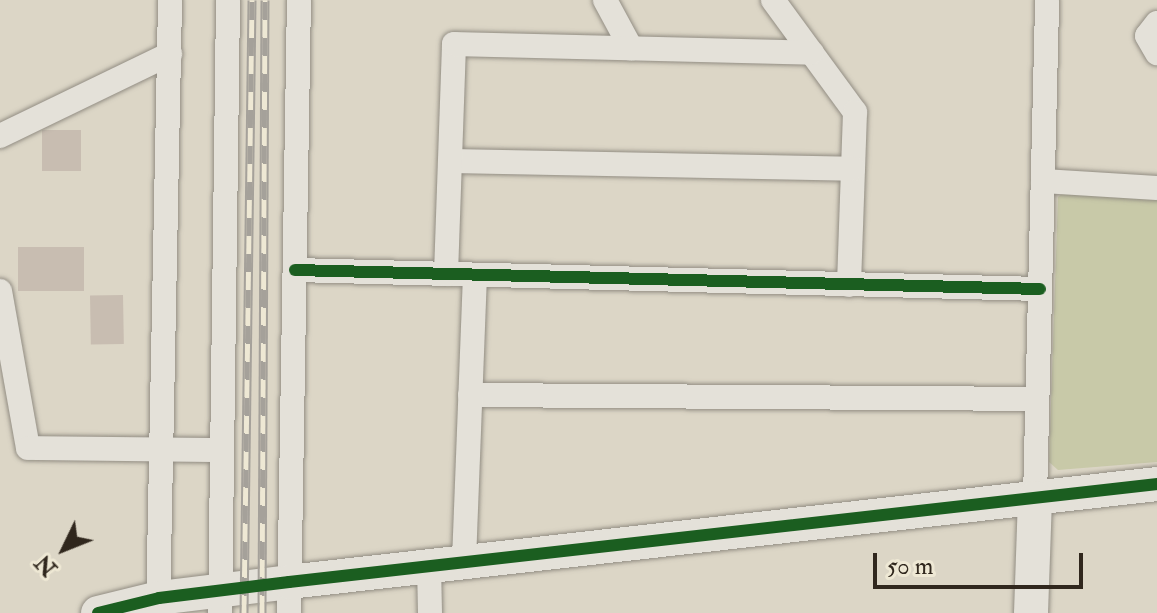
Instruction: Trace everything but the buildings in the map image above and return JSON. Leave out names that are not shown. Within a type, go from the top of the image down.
[{"type":"street","points":[[158,606],[170,0]]},
{"type":"street","points":[[220,602],[228,0]]},
{"type":"street","points":[[289,598],[299,0]]},
{"type":"street","points":[[605,0],[631,48]]},
{"type":"street","points":[[773,0],[855,112],[849,285]]},
{"type":"street","points":[[1031,613],[1047,0]]},
{"type":"street","points":[[1157,23],[1147,36],[1157,53]]},
{"type":"street","points":[[446,274],[454,44],[812,53]]},
{"type":"street","points":[[0,136],[170,54]]},
{"type":"street","points":[[450,161],[853,169]]},
{"type":"street","points":[[1043,181],[1157,188]]},
{"type":"street","points":[[295,270],[1040,289]]},
{"type":"street","points":[[464,561],[475,275]]},
{"type":"street","points":[[0,291],[28,448],[162,452],[222,450]]},
{"type":"street","points":[[470,395],[1037,399]]},
{"type":"street","points":[[98,613],[289,598],[429,565],[1157,484]]},
{"type":"street","points":[[429,565],[430,613]]},
{"type":"green space","points":[[1065,191],[1157,200],[1157,462],[1058,470],[1049,462],[1058,197]]},
{"type":"railway","points":[[244,613],[252,0]]},
{"type":"railway","points":[[262,613],[265,0]]},
{"type":"cycle path","points":[[295,270],[1040,289]]},
{"type":"cycle path","points":[[98,613],[159,598],[289,582],[1157,484]]}]
